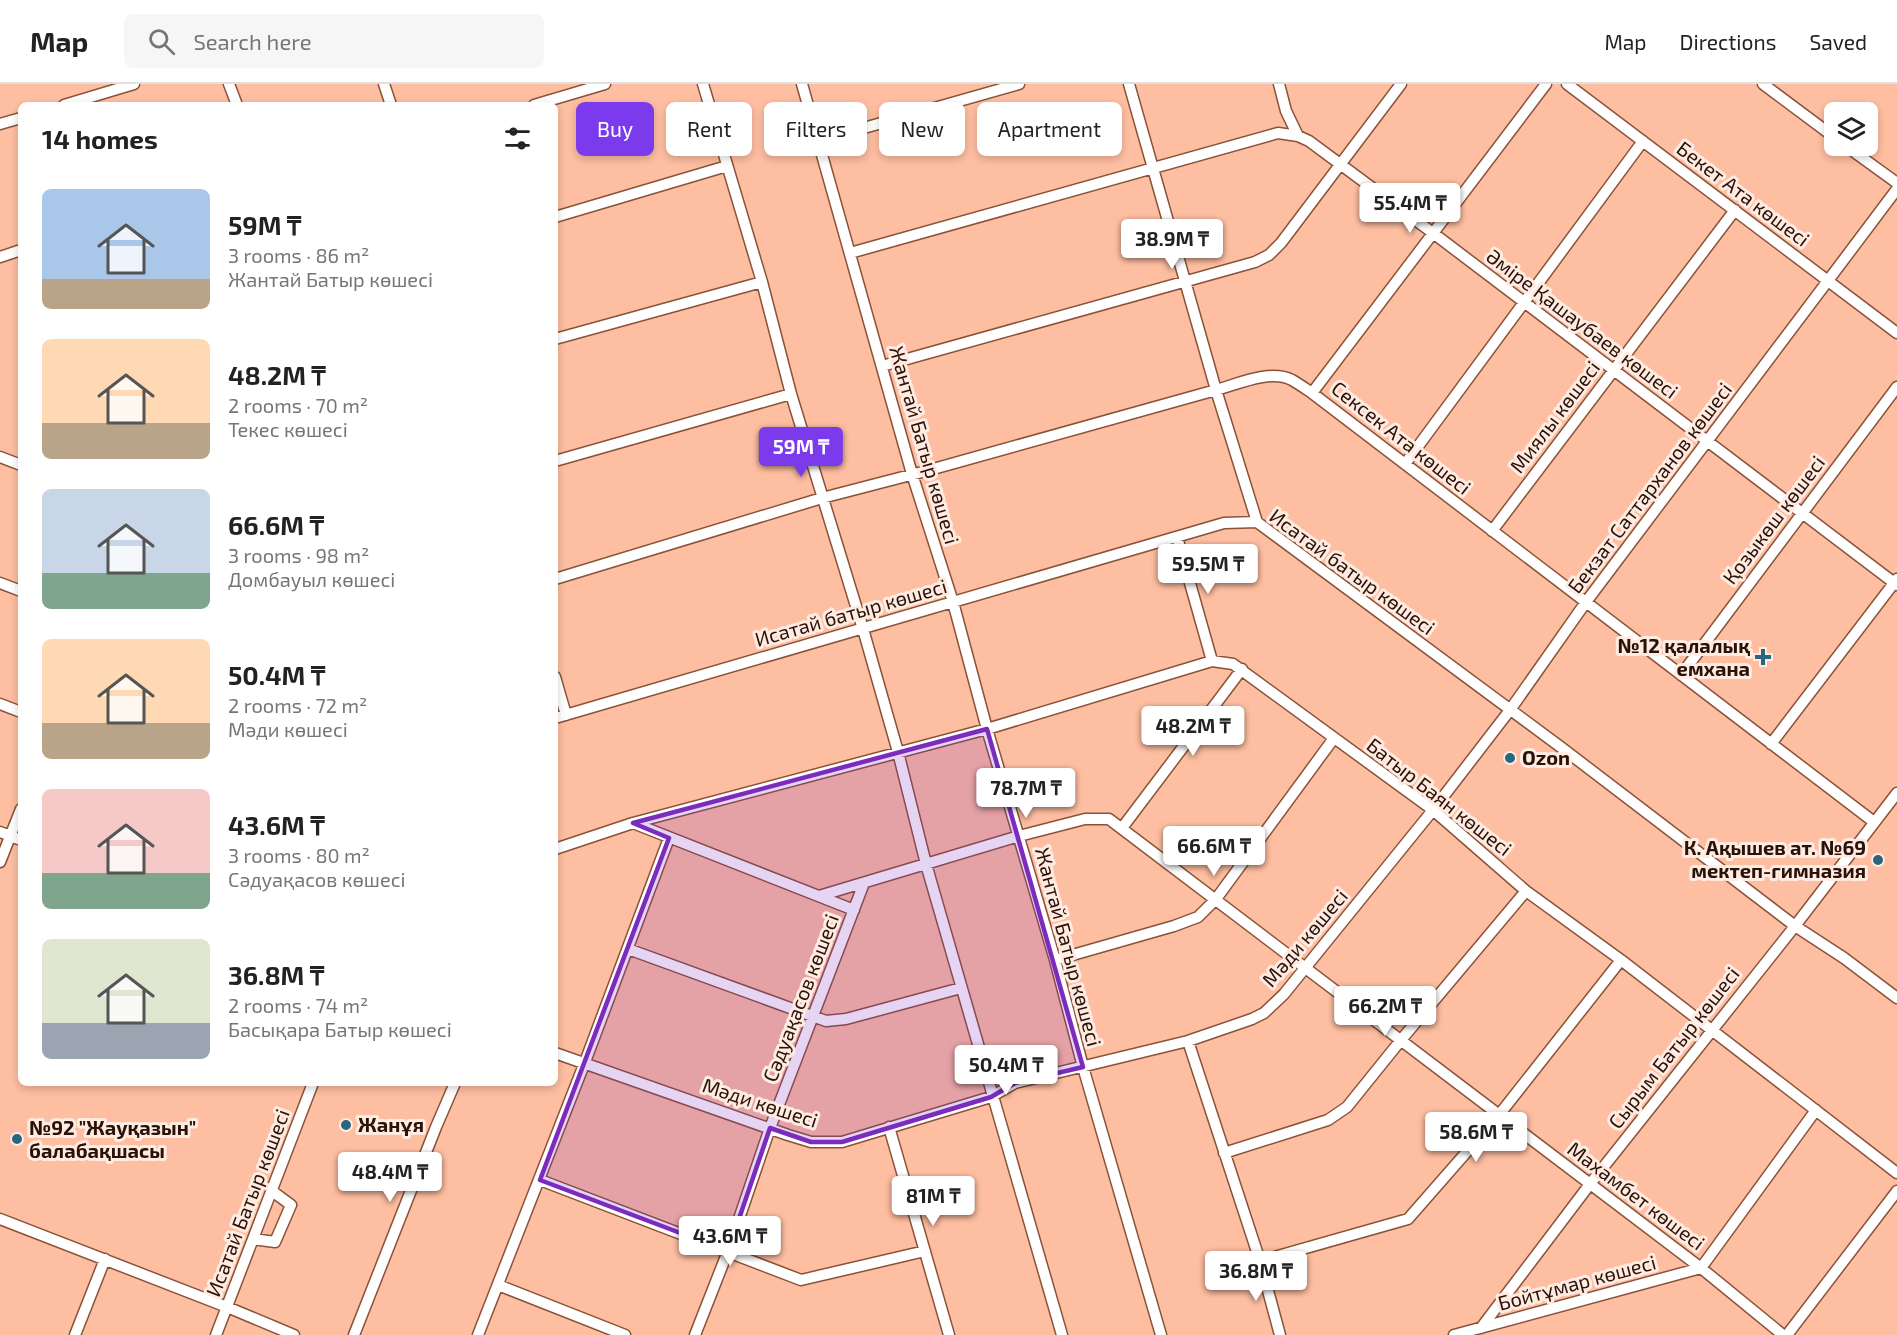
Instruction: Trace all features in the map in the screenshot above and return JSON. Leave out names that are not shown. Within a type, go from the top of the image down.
[{"type":"street","points":[[74,102],[134,84]]},
{"type":"street","points":[[229,84],[236,102]]},
{"type":"street","points":[[384,84],[389,102]]},
{"type":"street","points":[[544,102],[605,84]]},
{"type":"street","points":[[702,84],[762,282],[791,394],[863,629],[960,988],[1062,1335]]},
{"type":"street","name":"Жантай Батыр көшесі","points":[[802,84],[807,102]]},
{"type":"street","points":[[867,127],[1019,84]]},
{"type":"street","points":[[1129,84],[1216,390],[1257,522]]},
{"type":"street","points":[[1279,84],[1286,111],[1298,136]]},
{"type":"street","points":[[882,366],[1254,262],[1269,255],[1281,243],[1401,84]]},
{"type":"street","points":[[1312,393],[1546,84]]},
{"type":"street","name":"Бекет Ата көшесі","points":[[1567,84],[1897,333]]},
{"type":"street","points":[[1763,84],[1824,130]]},
{"type":"street","points":[[0,124],[18,119]]},
{"type":"street","name":"Әміре Қашаубаев көшесі","points":[[850,253],[1278,132],[1298,136],[1309,141],[1341,164],[1707,442],[1896,582]]},
{"type":"street","points":[[1405,464],[1643,141]]},
{"type":"street","name":"Жантай Батыр көшесі","points":[[822,156],[912,474],[953,602],[987,729],[1161,1335]]},
{"type":"street","points":[[1860,156],[1897,183]]},
{"type":"street","points":[[558,216],[727,166]]},
{"type":"street","name":"Бекзат Саттарханов көшесі","points":[[1433,810],[1510,710],[1586,602],[1897,189]]},
{"type":"street","name":"Миялы көшесі","points":[[1492,531],[1735,210]]},
{"type":"street","points":[[0,257],[18,251]]},
{"type":"street","points":[[558,338],[762,282]]},
{"type":"street","name":"Сексек Ата көшесі","points":[[558,578],[822,498],[1216,390],[1279,376],[1291,379],[1312,393],[1874,822]]},
{"type":"street","name":"Қозыкөш көшесі","points":[[1681,675],[1897,387]]},
{"type":"street","points":[[558,460],[791,394]]},
{"type":"street","points":[[0,457],[18,464]]},
{"type":"street","name":"Исатай батыр көшесі","points":[[561,717],[1224,523],[1257,522],[1562,748],[1795,926],[1844,958],[1897,998]]},
{"type":"street","points":[[558,848],[633,823],[987,729],[1212,660],[1177,537]]},
{"type":"street","points":[[1771,744],[1896,582]]},
{"type":"street","points":[[0,583],[18,590]]},
{"type":"street","name":"Батыр Баян көшесі","points":[[1212,660],[1233,664],[1242,669],[1433,810],[1526,891],[1621,960],[1897,1173]]},
{"type":"street","points":[[1122,828],[1242,669]]},
{"type":"street","points":[[558,697],[561,717]]},
{"type":"street","points":[[0,704],[18,711]]},
{"type":"street","points":[[1055,960],[1174,926],[1198,916],[1216,899],[1334,738]]},
{"type":"street","name":"Сырым Батыр көшесі","points":[[1483,1331],[1590,1184],[1795,926],[1897,793]]},
{"type":"street","name":"Мәди көшесі","points":[[558,1054],[811,1142],[842,1142],[991,1097],[1015,1083],[1188,1041],[1264,1013],[1284,994],[1433,810]]},
{"type":"street","points":[[0,862],[5,834],[18,814]]},
{"type":"street","name":"Махамбет көшесі","points":[[819,896],[1018,836],[1085,819],[1109,819],[1701,1268],[1785,1335]]},
{"type":"street","points":[[633,823],[854,910]]},
{"type":"street","points":[[478,1335],[540,1180],[669,838]]},
{"type":"street","name":"Сәдуақасов көшесі","points":[[695,1335],[728,1251],[770,1128],[864,883]]},
{"type":"street","points":[[1224,1153],[1328,1120],[1347,1107],[1526,891]]},
{"type":"street","points":[[628,949],[826,1021],[846,1019],[960,988]]},
{"type":"street","points":[[1260,1261],[1408,1219],[1499,1115],[1621,960]]},
{"type":"street","points":[[1188,1041],[1260,1261],[1280,1335]]},
{"type":"street","name":"Исатай Батыр көшесі","points":[[216,1335],[312,1086]]},
{"type":"street","points":[[354,1335],[454,1086]]},
{"type":"street","points":[[1701,1268],[1816,1110]]},
{"type":"street","points":[[889,1126],[949,1335]]},
{"type":"street","points":[[540,1180],[801,1280],[809,1280],[925,1251]]},
{"type":"street","points":[[253,1239],[275,1242],[291,1204],[272,1191]]},
{"type":"street","points":[[1785,1335],[1897,1191]]},
{"type":"street","points":[[0,1219],[294,1335]]},
{"type":"street","points":[[75,1335],[105,1259]]},
{"type":"street","name":"Бойтұмар көшесі","points":[[1454,1335],[1483,1331],[1701,1268]]},
{"type":"street","points":[[498,1285],[626,1335]]},
{"type":"highlighted area","points":[[987,729],[1083,1067],[1015,1083],[991,1097],[842,1142],[811,1142],[770,1128],[728,1251],[540,1180],[669,838],[633,823]]},
{"type":"place","name":"№12 қалалық емхана","points":[[1763,657]]},
{"type":"place","name":"Ozon","points":[[1510,758]]},
{"type":"place","name":"К. Ақышев ат. №69 мектеп-гимназия","points":[[1878,860]]},
{"type":"place","name":"Жанұя","points":[[346,1125]]},
{"type":"place","name":"№92 \"Жауқазын\" балабақшасы","points":[[17,1139]]}]
